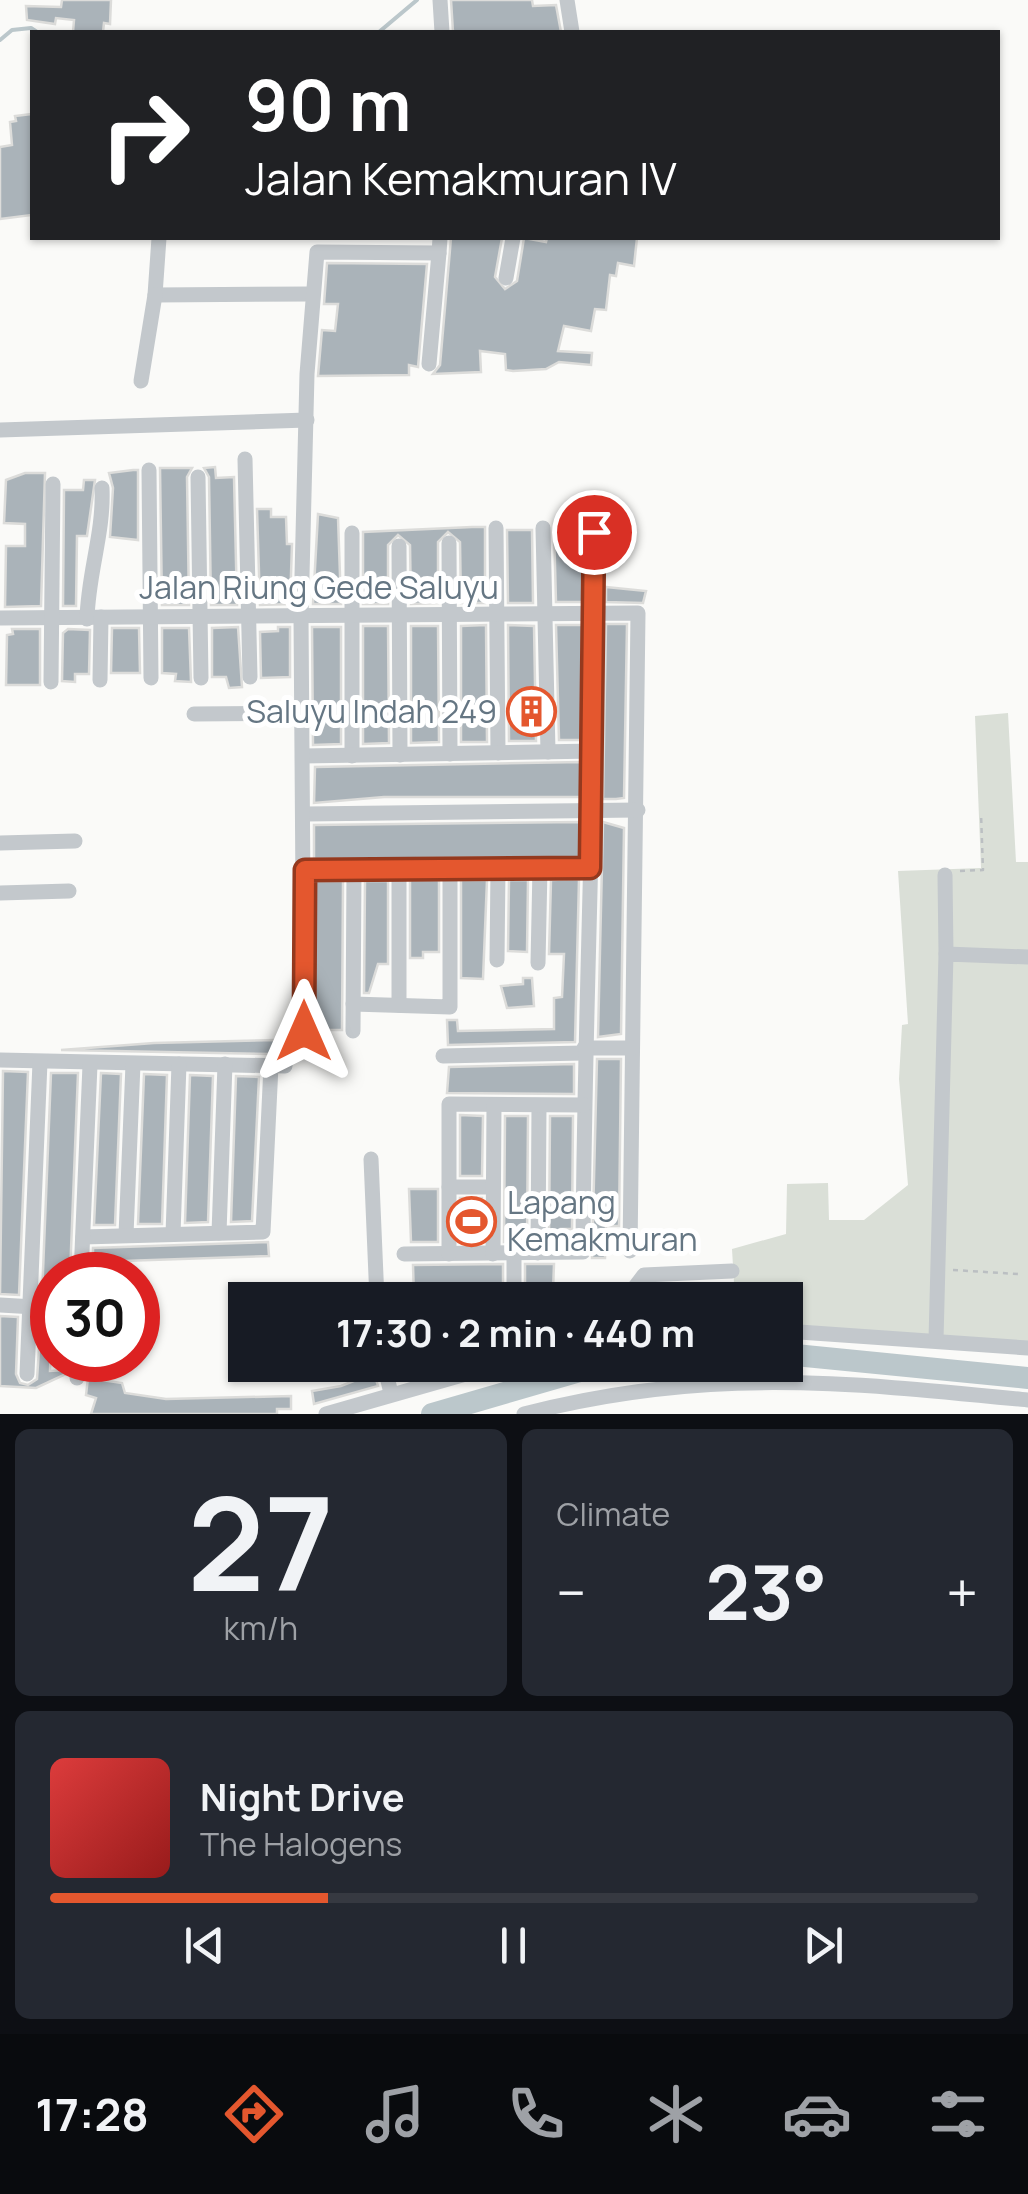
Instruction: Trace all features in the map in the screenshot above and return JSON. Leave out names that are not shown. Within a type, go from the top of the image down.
[{"type":"street","points":[[440,0],[442,30]]},
{"type":"street","points":[[567,0],[572,30]]},
{"type":"street","points":[[140,381],[155,295],[159,240]]},
{"type":"street","points":[[506,278],[514,240]]},
{"type":"street","points":[[0,1060],[90,1065],[286,1066],[287,1032],[304,1023],[306,814],[301,616],[312,294],[323,243],[440,245],[429,364]]},
{"type":"street","points":[[155,295],[312,294]]},
{"type":"street","points":[[0,430],[307,420]]},
{"type":"street","points":[[245,458],[250,677]]},
{"type":"street","points":[[149,470],[151,678]]},
{"type":"street","points":[[198,477],[201,678]]},
{"type":"street","points":[[51,682],[54,484]]},
{"type":"street","points":[[100,680],[88,590],[102,534],[102,488]]},
{"type":"street","points":[[496,528],[498,753]]},
{"type":"street","points":[[543,528],[548,752]]},
{"type":"street","points":[[404,1254],[583,1252],[584,1051],[594,751],[594,532]]},
{"type":"street","points":[[352,533],[352,756]]},
{"type":"street","points":[[449,543],[450,754]]},
{"type":"street","points":[[399,546],[400,755]]},
{"type":"street","name":"Jalan Riung Gede Saluyu","points":[[0,618],[638,612],[638,810]]},
{"type":"street","points":[[194,714],[302,713]]},
{"type":"street","points":[[303,756],[594,751]]},
{"type":"street","points":[[306,814],[638,810],[630,1252]]},
{"type":"street","points":[[0,843],[76,841]]},
{"type":"street","points":[[353,1004],[450,1007],[450,868]]},
{"type":"street","points":[[497,960],[498,868]]},
{"type":"street","points":[[538,963],[540,868]]},
{"type":"street","points":[[305,870],[590,868]]},
{"type":"street","points":[[353,1031],[354,869]]},
{"type":"street","points":[[398,869],[399,1005]]},
{"type":"street","points":[[936,1340],[945,876]]},
{"type":"street","points":[[0,893],[69,891]]},
{"type":"street","points":[[946,954],[1028,957]]},
{"type":"street","points":[[444,1056],[632,1048]]},
{"type":"street","points":[[32,1252],[40,1062]]},
{"type":"street","points":[[126,1236],[133,1064]]},
{"type":"street","points":[[172,1234],[179,1064]]},
{"type":"street","points":[[219,1233],[225,1064]]},
{"type":"street","points":[[82,1252],[90,1065]]},
{"type":"street","points":[[83,1237],[263,1232],[270,1066]]},
{"type":"street","points":[[449,1254],[450,1104],[584,1105]]},
{"type":"street","points":[[493,1254],[494,1105]]},
{"type":"street","points":[[538,1253],[539,1106]]},
{"type":"street","points":[[370,1159],[376,1282]]},
{"type":"street","points":[[449,1187],[494,1187]]},
{"type":"street","points":[[514,1254],[514,1282]]},
{"type":"street","points":[[638,1282],[644,1274],[732,1271]]},
{"type":"street","points":[[0,1305],[30,1307],[27,1374]]},
{"type":"street","points":[[803,1332],[1028,1348]]},
{"type":"street","points":[[524,1414],[668,1384],[764,1379],[1028,1400]]},
{"type":"street","points":[[389,1382],[392,1393]]},
{"type":"street","points":[[326,1414],[433,1382]]},
{"type":"path","points":[[945,876],[950,871],[984,870],[982,813]]},
{"type":"path","points":[[937,1270],[1018,1274]]},
{"type":"shaded area","points":[[1008,713],[1016,862],[1028,862],[1028,1347],[803,1329],[803,1282],[734,1282],[732,1249],[786,1234],[787,1184],[828,1183],[829,1220],[864,1220],[908,1185],[899,1079],[902,1025],[908,1024],[898,871],[981,868],[975,716]]},
{"type":"building","points":[[62,0],[111,0],[110,24],[104,23],[103,30],[73,30],[74,20],[56,18],[55,24],[27,20],[26,6],[61,7]]},
{"type":"building","points":[[451,0],[532,0],[533,6],[556,5],[561,30],[453,30]]},
{"type":"building","points":[[30,114],[30,215],[0,219],[0,147],[12,145],[10,122],[16,121],[15,116]]},
{"type":"building","points":[[451,240],[502,240],[495,277],[505,289],[517,281],[524,240],[637,240],[634,266],[618,263],[616,276],[610,275],[606,310],[595,309],[591,331],[564,326],[558,351],[592,353],[591,365],[559,362],[546,369],[513,371],[506,370],[505,354],[480,351],[481,372],[433,374],[440,365]]},
{"type":"building","points":[[327,263],[427,264],[418,367],[409,365],[409,375],[318,376],[322,330],[335,331],[338,304],[324,304]]},
{"type":"building","points":[[215,467],[216,478],[234,477],[237,605],[211,605],[209,477],[204,468]]},
{"type":"building","points":[[160,468],[192,468],[187,477],[189,605],[162,605]]},
{"type":"building","points":[[138,470],[138,540],[110,537],[113,488],[109,473]]},
{"type":"building","points":[[25,473],[45,473],[41,606],[5,607],[6,546],[25,546],[25,524],[4,523],[6,480]]},
{"type":"building","points":[[84,480],[95,480],[87,536],[77,536],[76,606],[63,606],[64,490],[83,490]]},
{"type":"building","points":[[257,509],[271,509],[271,517],[286,517],[287,544],[292,544],[290,604],[260,605]]},
{"type":"building","points":[[318,514],[338,518],[341,604],[313,604]]},
{"type":"building","points":[[568,523],[587,523],[583,532],[583,602],[556,602],[554,529]]},
{"type":"building","points":[[485,527],[485,603],[461,603],[460,542],[448,532],[438,542],[438,603],[411,604],[410,545],[398,535],[388,545],[388,604],[363,604],[363,532]]},
{"type":"building","points":[[507,530],[532,530],[533,603],[508,603]]},
{"type":"building","points":[[606,587],[646,591],[643,603],[606,602]]},
{"type":"building","points":[[606,624],[627,624],[624,798],[616,799],[603,799]]},
{"type":"building","points":[[486,625],[487,742],[461,742],[461,626]]},
{"type":"building","points":[[508,625],[534,626],[536,741],[509,741]]},
{"type":"building","points":[[556,625],[583,625],[582,740],[559,740]]},
{"type":"building","points":[[363,626],[388,626],[389,743],[363,744]]},
{"type":"building","points":[[411,626],[438,626],[439,742],[411,743]]},
{"type":"building","points":[[238,627],[242,687],[229,688],[226,677],[212,677],[212,628]]},
{"type":"building","points":[[278,627],[290,627],[290,677],[261,678],[260,632],[278,631]]},
{"type":"building","points":[[312,627],[341,627],[341,744],[313,745]]},
{"type":"building","points":[[112,628],[139,628],[140,673],[111,673]]},
{"type":"building","points":[[162,628],[189,628],[191,682],[175,681],[176,674],[162,673]]},
{"type":"building","points":[[12,629],[40,629],[40,685],[6,685],[7,635],[13,634]]},
{"type":"building","points":[[68,629],[90,630],[89,674],[75,674],[75,682],[62,681],[63,633]]},
{"type":"building","points":[[581,762],[581,797],[384,797],[314,803],[315,767]]},
{"type":"building","points":[[580,822],[580,857],[314,859],[314,825]]},
{"type":"building","points":[[603,822],[624,828],[621,1034],[598,1037]]},
{"type":"building","points":[[579,879],[575,1042],[448,1045],[447,1020],[457,1020],[458,1031],[554,1029],[554,998],[562,997],[564,954],[549,954],[551,880]]},
{"type":"building","points":[[410,880],[439,880],[439,952],[423,952],[423,958],[410,958]]},
{"type":"building","points":[[461,880],[487,880],[483,979],[461,978]]},
{"type":"building","points":[[509,880],[528,880],[527,952],[508,951]]},
{"type":"building","points":[[314,881],[343,881],[342,1030],[315,1030]]},
{"type":"building","points":[[365,881],[388,881],[388,964],[378,964],[369,993],[364,993]]},
{"type":"building","points":[[523,978],[532,978],[534,1006],[507,1008],[501,986],[523,984]]},
{"type":"building","points":[[275,1040],[272,1054],[61,1050],[154,1043]]},
{"type":"building","points":[[597,1059],[621,1059],[619,1226],[606,1226],[605,1258],[592,1258]]},
{"type":"building","points":[[574,1064],[574,1094],[447,1093],[449,1067]]},
{"type":"building","points":[[3,1071],[28,1072],[19,1295],[0,1294]]},
{"type":"building","points":[[51,1073],[78,1073],[71,1252],[44,1252]]},
{"type":"building","points":[[101,1073],[121,1074],[115,1225],[94,1225]]},
{"type":"building","points":[[144,1074],[167,1075],[162,1224],[138,1224]]},
{"type":"building","points":[[190,1075],[213,1076],[208,1222],[185,1223]]},
{"type":"building","points":[[236,1076],[259,1077],[252,1221],[231,1222]]},
{"type":"building","points":[[460,1115],[483,1116],[482,1176],[460,1176]]},
{"type":"building","points":[[505,1116],[528,1116],[527,1241],[504,1242]]},
{"type":"building","points":[[550,1116],[573,1116],[572,1229],[561,1229],[561,1241],[549,1241]]},
{"type":"building","points":[[409,1189],[438,1189],[438,1242],[411,1242]]},
{"type":"building","points":[[460,1198],[482,1198],[482,1242],[460,1242]]},
{"type":"building","points":[[268,1242],[269,1256],[160,1260],[160,1252],[93,1252],[93,1248]]},
{"type":"building","points":[[503,1264],[503,1282],[414,1282],[413,1265]]},
{"type":"building","points":[[525,1264],[554,1264],[553,1282],[525,1282]]},
{"type":"building","points":[[0,1316],[18,1317],[16,1374],[20,1383],[49,1382],[36,1388],[0,1386]]},
{"type":"building","points":[[88,1382],[115,1382],[122,1383],[125,1393],[166,1399],[291,1396],[291,1409],[277,1409],[277,1414],[91,1414],[96,1398],[86,1395]]},
{"type":"building","points":[[377,1382],[378,1386],[314,1404],[312,1391]]},
{"type":"waterway","points":[[381,30],[417,0]]},
{"type":"waterway","points":[[0,40],[12,30],[34,30]]},
{"type":"waterway","points":[[803,1356],[1028,1378]]},
{"type":"waterway","points":[[432,1414],[542,1382]]},
{"type":"place","name":"Saluyu Indah 249","points":[[532,712]]},
{"type":"place","name":"Lapang Kemakmuran","points":[[472,1221]]},
{"type":"route","points":[[304,1031],[305,870],[590,868],[594,532]]}]
